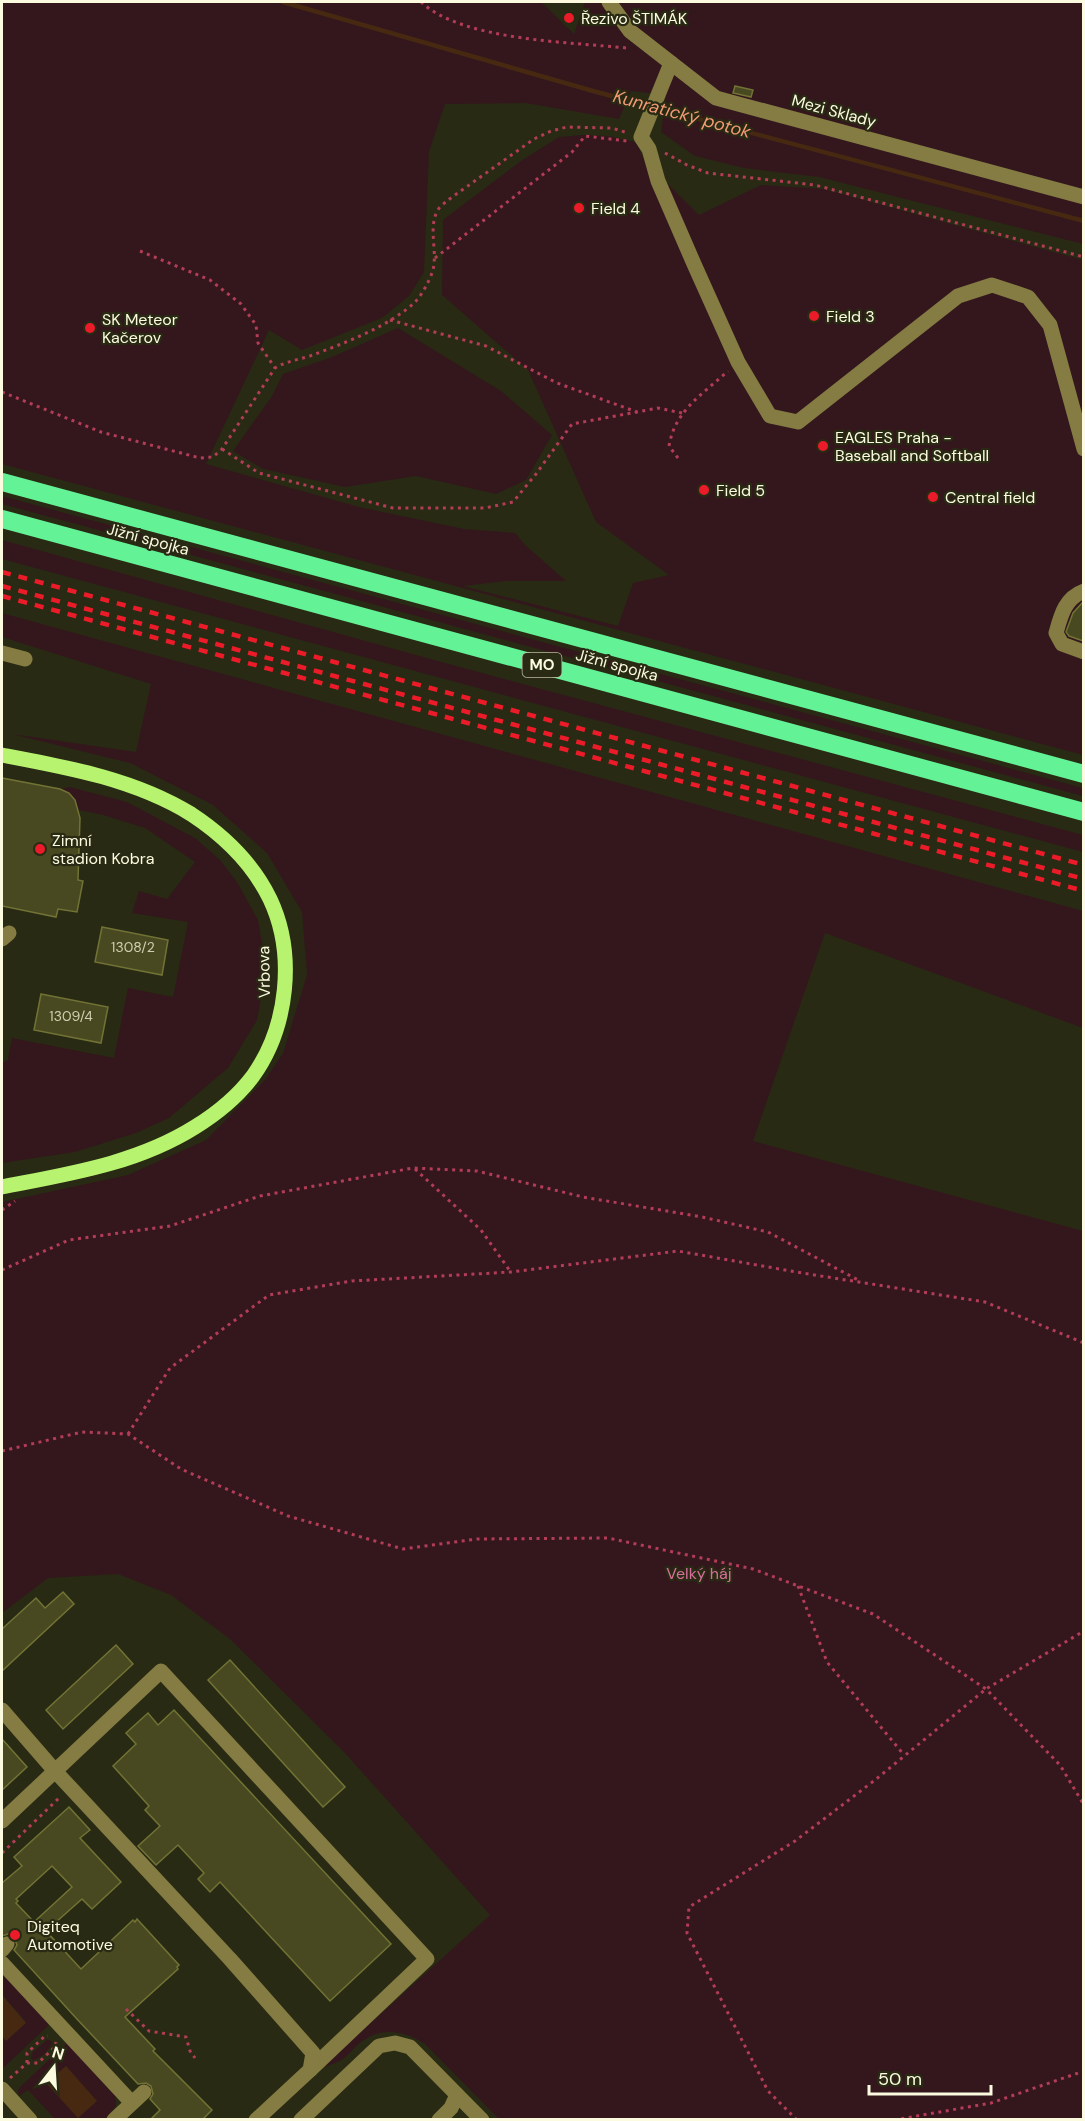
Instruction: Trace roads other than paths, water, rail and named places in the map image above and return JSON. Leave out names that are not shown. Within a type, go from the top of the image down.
[{"type":"highway","name":"Jižní spojka","points":[[2,482],[1083,774]]},
{"type":"highway","name":"Jižní spojka","points":[[2,519],[1083,812]]},
{"type":"main road","name":"Vrbova","points":[[2,755],[118,781],[190,814],[223,838],[248,864],[270,900],[280,930],[285,958],[286,986],[282,1011],[271,1044],[252,1076],[225,1105],[195,1127],[134,1157],[92,1170],[2,1187]]},
{"type":"street","name":"Mezi Sklady","points":[[609,2],[630,31],[716,98],[1083,197]]},
{"type":"street","points":[[671,63],[641,137],[649,149],[658,181],[738,362],[770,416],[798,422],[958,296],[992,285],[1028,297],[1050,325],[1083,449]]},
{"type":"street","points":[[1083,591],[1074,594],[1062,611],[1056,633],[1062,644],[1083,652]]},
{"type":"street","points":[[2,653],[25,659]]},
{"type":"street","points":[[2,1821],[161,1671],[427,1959],[256,2120]]},
{"type":"street","points":[[2,1710],[70,1788],[230,1959],[313,2053],[310,2070]]},
{"type":"street","points":[[2,1963],[132,2103]]},
{"type":"street","points":[[301,2120],[379,2046],[395,2043],[410,2047],[482,2120]]},
{"type":"street","points":[[2,2089],[30,2120]]},
{"type":"street","points":[[114,2120],[144,2092]]},
{"type":"street","points":[[439,2120],[451,2108],[457,2096]]},
{"type":"waterway","name":"Kunratický potok","points":[[283,2],[593,91],[1084,221]]},
{"type":"railway","points":[[2,572],[1084,865]]},
{"type":"railway","points":[[2,586],[1084,879]]},
{"type":"railway","points":[[2,596],[1084,891]]},
{"type":"place","name":"Řezivo ŠTIMÁK","points":[[569,18]]},
{"type":"place","name":"Field 4","points":[[579,208]]},
{"type":"place","name":"Field 3","points":[[814,316]]},
{"type":"place","name":"SK Meteor Kačerov","points":[[90,328]]},
{"type":"place","name":"EAGLES Praha - Baseball and Softball","points":[[823,446]]},
{"type":"place","name":"Field 5","points":[[704,490]]},
{"type":"place","name":"Central field","points":[[933,497]]},
{"type":"place","name":"Zimní stadion Kobra","points":[[40,849]]},
{"type":"place","name":"Digiteq Automotive","points":[[15,1935]]},
{"type":"park label","name":"Velký háj","points":[[699,1573]]}]
